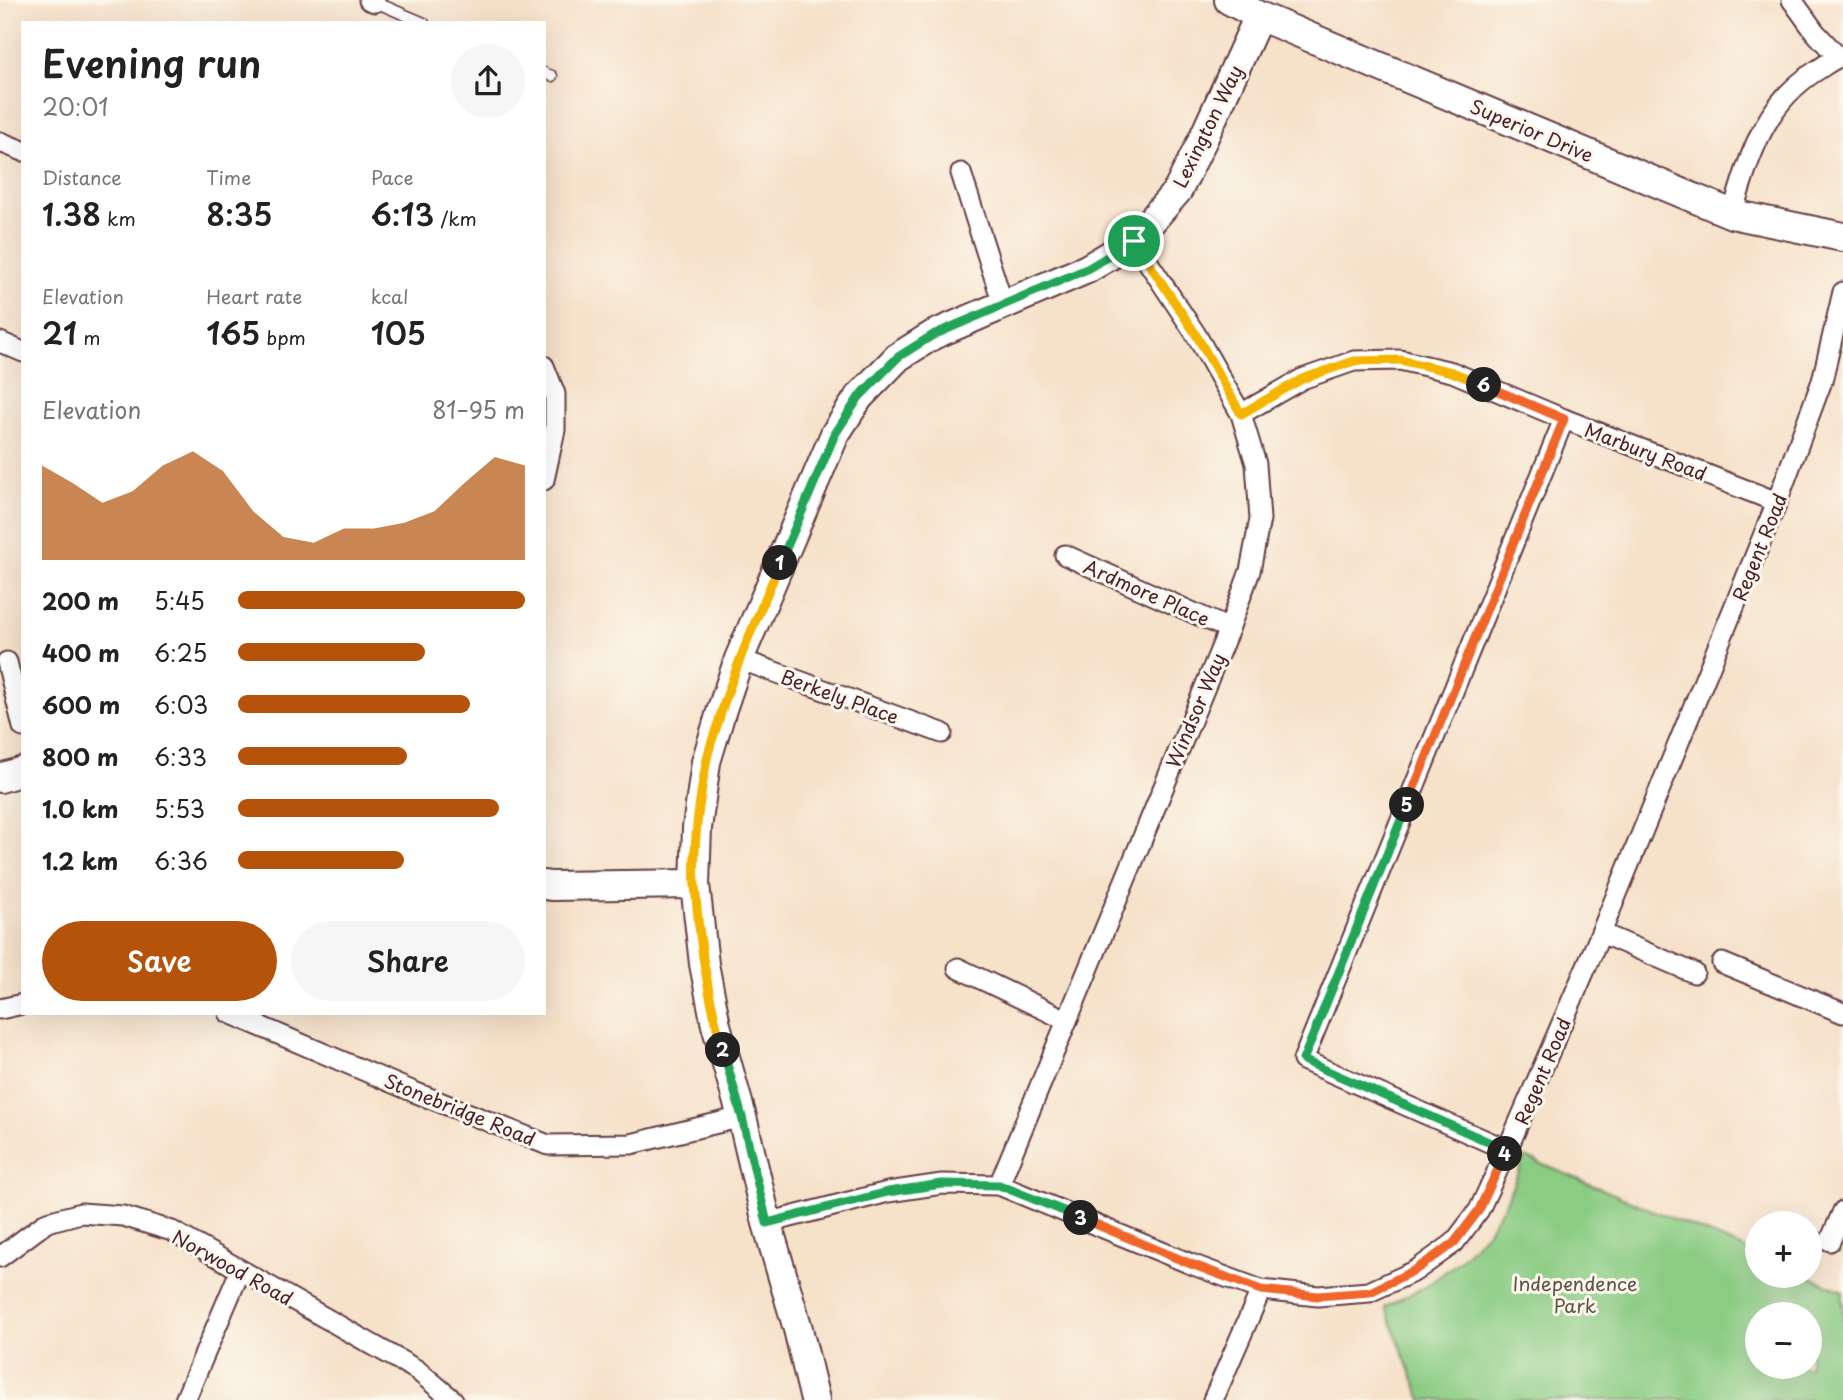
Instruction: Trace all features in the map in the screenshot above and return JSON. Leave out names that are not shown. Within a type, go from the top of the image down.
[{"type":"street","name":"Superior Drive","points":[[1229,0],[1259,16],[1732,214],[1843,237]]},
{"type":"street","points":[[1732,214],[1747,163],[1766,120],[1801,80],[1840,57],[1815,32],[1792,0]]},
{"type":"street","name":"Lexington Way","points":[[815,1400],[716,1026],[704,964],[695,884],[697,828],[706,762],[739,659],[835,434],[859,397],[898,357],[933,335],[1087,269],[1134,241],[1178,190],[1259,16]]},
{"type":"street","points":[[0,142],[21,150]]},
{"type":"street","points":[[961,173],[1003,304]]},
{"type":"street","name":"Windsor Way","points":[[999,1185],[1228,629],[1250,571],[1260,519],[1256,464],[1241,414],[1195,333],[1134,241]]},
{"type":"street","name":"Regent Road","points":[[767,1223],[888,1192],[942,1184],[999,1185],[1261,1290],[1318,1296],[1370,1292],[1415,1270],[1454,1243],[1479,1210],[1601,933],[1777,502],[1822,381],[1843,292]]},
{"type":"street","points":[[0,342],[21,351]]},
{"type":"street","name":"Marbury Road","points":[[1241,414],[1302,379],[1354,361],[1400,360],[1452,372],[1777,502]]},
{"type":"street","points":[[546,371],[555,394],[555,430],[546,471]]},
{"type":"street","points":[[1507,1150],[1303,1060],[1564,419]]},
{"type":"street","name":"Ardmore Place","points":[[1065,555],[1228,629]]},
{"type":"street","name":"Berkely Place","points":[[739,659],[942,733]]},
{"type":"street","points":[[8,662],[21,718]]},
{"type":"street","points":[[0,778],[21,772]]},
{"type":"street","points":[[546,886],[695,884]]},
{"type":"street","points":[[1601,933],[1694,973]]},
{"type":"street","points":[[1723,963],[1843,1013]]},
{"type":"street","points":[[958,968],[1066,1020]]},
{"type":"street","points":[[0,1009],[21,1004]]},
{"type":"street","name":"Stonebridge Road","points":[[234,1015],[414,1092],[548,1145],[631,1144],[742,1117]]},
{"type":"street","points":[[1830,1241],[1843,1211]]},
{"type":"street","name":"Norwood Road","points":[[0,1257],[47,1222],[81,1213],[123,1216],[172,1231],[418,1370],[450,1399]]},
{"type":"street","points":[[186,1400],[240,1271]]},
{"type":"street","points":[[1213,1400],[1261,1290]]},
{"type":"lane","points":[[372,1],[419,21]]},
{"type":"green space","name":"Independence Park","points":[[1525,1157],[1745,1249],[1745,1288],[1822,1288],[1822,1282],[1843,1291],[1842,1400],[1422,1400],[1385,1307],[1428,1285],[1459,1261],[1487,1232],[1505,1204]]},
{"type":"route","points":[[1134,241],[1195,333],[1241,414],[1302,379],[1354,361],[1400,360],[1452,372],[1564,419],[1303,1060],[1507,1150],[1479,1210],[1454,1243],[1415,1270],[1370,1292],[1318,1296],[1261,1290],[999,1185],[942,1184],[888,1192],[767,1223],[742,1117],[716,1026],[704,964],[695,884],[697,828],[706,762],[739,659],[835,434],[859,397],[898,357],[933,335],[1087,269],[1134,241]]}]
